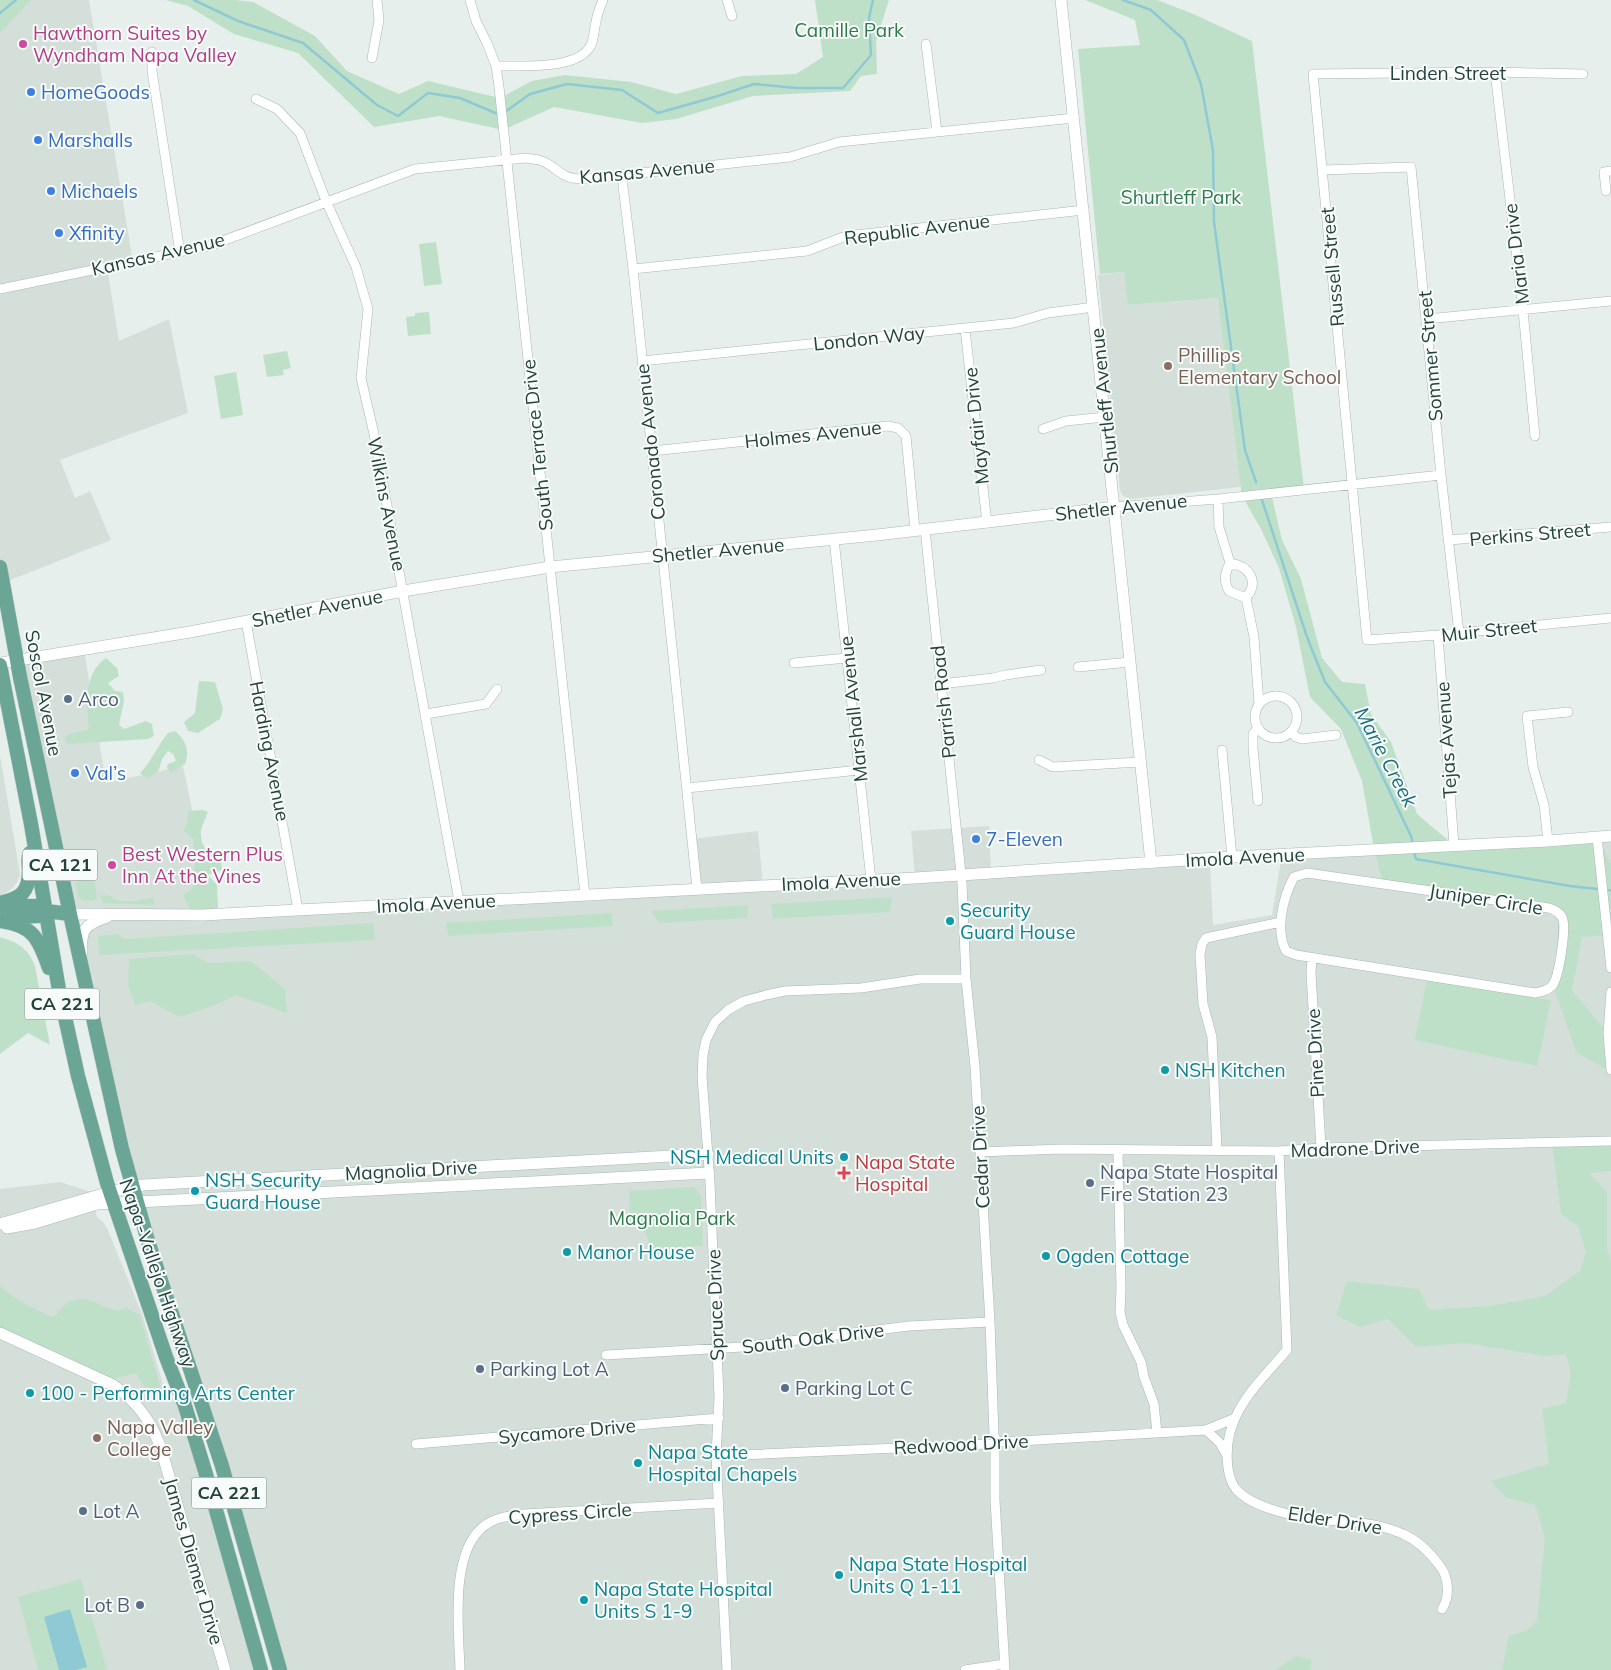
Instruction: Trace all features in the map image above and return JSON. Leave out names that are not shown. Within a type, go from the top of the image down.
[{"type":"main road","name":"Soscol Avenue","points":[[0,567],[70,914]]},
{"type":"main road","name":"Soscol Avenue","points":[[0,664],[46,911]]},
{"type":"main road","name":"CA 121","points":[[0,904],[16,898],[24,892],[29,871],[28,857],[34,843]]},
{"type":"main road","points":[[0,904],[36,906],[46,911],[70,914]]},
{"type":"main road","points":[[0,917],[39,916],[46,911]]},
{"type":"main road","name":"Napa-Vallejo Highway","points":[[46,911],[63,1007],[78,1076],[112,1198],[191,1424],[261,1670]]},
{"type":"main road","name":"Napa-Vallejo Highway","points":[[70,914],[122,1149],[151,1249],[222,1466],[280,1670]]},
{"type":"main road","points":[[0,921],[20,925],[33,934],[44,953],[63,1007]]},
{"type":"street","points":[[372,58],[379,20],[376,0]]},
{"type":"street","name":"South Terrace Drive","points":[[470,0],[476,21],[496,66],[499,87],[585,895]]},
{"type":"street","points":[[496,66],[554,64],[572,61],[582,56],[592,45],[595,23],[604,0]]},
{"type":"street","points":[[727,0],[732,16]]},
{"type":"street","name":"Shurtleff Avenue","points":[[1062,0],[1151,863]]},
{"type":"street","points":[[926,44],[937,132]]},
{"type":"street","points":[[152,52],[152,71],[180,252]]},
{"type":"street","name":"Linden Street","points":[[1312,74],[1495,72],[1583,74]]},
{"type":"street","name":"Maria Drive","points":[[1495,72],[1535,436]]},
{"type":"street","name":"Russell Street","points":[[1312,74],[1323,170],[1367,640]]},
{"type":"street","name":"Wilkins Avenue","points":[[256,99],[277,109],[300,133],[326,201],[356,267],[368,309],[360,378],[374,434],[459,901]]},
{"type":"street","name":"Kansas Avenue","points":[[0,289],[209,246],[326,201],[415,170],[526,158],[540,160],[551,166],[561,175],[572,179],[790,157],[839,142],[1074,118]]},
{"type":"street","name":"Sommer Street","points":[[1323,170],[1411,167],[1441,475],[1459,633]]},
{"type":"street","points":[[1606,191],[1604,172],[1611,171]]},
{"type":"street","name":"Coronado Avenue","points":[[623,174],[697,889]]},
{"type":"street","name":"Republic Avenue","points":[[633,269],[807,250],[846,236],[1084,210]]},
{"type":"street","points":[[1427,319],[1611,301]]},
{"type":"street","name":"London Way","points":[[642,361],[1014,323],[1048,312],[1094,307]]},
{"type":"street","name":"Mayfair Drive","points":[[965,328],[987,523]]},
{"type":"street","points":[[1043,429],[1066,421],[1105,417]]},
{"type":"street","name":"Holmes Avenue","points":[[652,451],[888,426],[898,428],[906,436],[920,530]]},
{"type":"street","name":"Shetler Avenue","points":[[0,664],[246,622],[403,591],[550,567],[1441,475]]},
{"type":"street","points":[[1218,499],[1219,527],[1230,563],[1224,582],[1229,592],[1246,598]]},
{"type":"street","name":"Perkins Street","points":[[1449,540],[1611,527]]},
{"type":"street","name":"Parrish Road","points":[[920,530],[940,684],[961,874]]},
{"type":"street","name":"Marshall Avenue","points":[[834,539],[871,880]]},
{"type":"street","points":[[1230,563],[1246,568],[1251,575],[1252,584],[1246,598],[1254,637],[1259,704],[1255,717],[1258,728],[1265,735],[1271,737],[1285,736],[1291,732],[1298,720],[1295,706],[1291,701],[1285,697],[1271,696],[1259,704]]},
{"type":"street","name":"Muir Street","points":[[1367,640],[1611,618]]},
{"type":"street","name":"Harding Avenue","points":[[246,622],[298,910]]},
{"type":"street","name":"Tejas Avenue","points":[[1438,635],[1454,846]]},
{"type":"street","points":[[794,663],[847,658]]},
{"type":"street","points":[[1078,667],[1130,662]]},
{"type":"street","points":[[940,684],[1041,670]]},
{"type":"street","points":[[426,714],[486,704],[497,689]]},
{"type":"street","points":[[1548,841],[1544,805],[1533,767],[1527,716],[1568,712]]},
{"type":"street","points":[[1258,728],[1253,734],[1258,801]]},
{"type":"street","points":[[1291,732],[1296,738],[1302,739],[1336,735]]},
{"type":"street","points":[[1222,750],[1232,857]]},
{"type":"street","points":[[1039,760],[1053,767],[1140,762]]},
{"type":"street","points":[[687,788],[859,770]]},
{"type":"street","name":"Imola Avenue","points":[[70,914],[198,916],[871,880],[1232,857],[1548,841],[1611,836]]},
{"type":"street","points":[[1597,837],[1611,968]]},
{"type":"street","name":"Juniper Circle","points":[[1307,873],[1542,907],[1555,910],[1563,918],[1564,930],[1556,980],[1546,991],[1535,993],[1296,956],[1286,951],[1280,935],[1281,922],[1290,884],[1294,877],[1307,873]]},
{"type":"street","name":"Cedar Drive","points":[[961,874],[966,979],[975,1067],[990,1322],[995,1500],[1004,1667]]},
{"type":"street","points":[[83,978],[81,943],[84,931],[94,922],[116,915]]},
{"type":"street","points":[[1217,1150],[1212,1037],[1203,1004],[1200,954],[1202,944],[1206,938],[1281,922]]},
{"type":"street","name":"Pine Drive","points":[[1312,958],[1311,973],[1321,1148]]},
{"type":"street","name":"Spruce Drive","points":[[727,1670],[716,1456],[719,1418],[709,1172],[702,1076],[706,1040],[715,1022],[728,1010],[744,1001],[785,992],[861,988],[920,980],[966,979]]},
{"type":"street","points":[[1611,992],[1608,1034],[1611,1070]]},
{"type":"street","name":"Madrone Drive","points":[[980,1152],[1061,1149],[1279,1151],[1321,1148],[1611,1141]]},
{"type":"street","points":[[1118,1150],[1122,1288],[1120,1312],[1123,1325],[1141,1362],[1144,1377],[1154,1404],[1157,1433]]},
{"type":"street","name":"Elder Drive","points":[[1279,1151],[1287,1350],[1249,1394],[1234,1419],[1226,1454],[1233,1484],[1236,1490],[1252,1502],[1282,1512],[1309,1518],[1373,1525],[1402,1533],[1411,1538],[1432,1556],[1444,1572],[1448,1596],[1442,1609]]},
{"type":"street","name":"Magnolia Drive","points":[[0,1230],[35,1224],[98,1204],[133,1187],[708,1154]]},
{"type":"street","points":[[385,1172],[386,1190]]},
{"type":"street","name":"Magnolia Drive","points":[[0,1224],[112,1198],[137,1202],[183,1200],[709,1172]]},
{"type":"street","points":[[365,1173],[366,1191]]},
{"type":"street","points":[[182,1183],[183,1200]]},
{"type":"street","name":"South Oak Drive","points":[[606,1355],[742,1347],[909,1326],[990,1322]]},
{"type":"street","name":"James Diemer Drive","points":[[0,1333],[113,1385],[143,1413],[153,1429],[162,1452],[225,1670]]},
{"type":"street","name":"Sycamore Drive","points":[[416,1444],[719,1418]]},
{"type":"street","name":"Redwood Drive","points":[[716,1456],[978,1444],[1206,1430],[1234,1419]]},
{"type":"street","points":[[1206,1430],[1220,1443],[1226,1454]]},
{"type":"street","name":"Cypress Circle","points":[[460,1670],[458,1607],[461,1576],[465,1554],[472,1537],[484,1525],[500,1518],[524,1514],[718,1503]]},
{"type":"street","points":[[965,1670],[1004,1667]]},
{"type":"shaded area","points":[[32,0],[89,0],[133,262],[107,268],[119,341],[169,319],[188,413],[60,460],[75,498],[90,491],[111,540],[3,583],[0,567],[0,33]]},
{"type":"shaded area","name":"Phillips Elementary School","points":[[1125,272],[1129,305],[1218,298],[1249,486],[1131,499],[1123,496],[1120,490],[1098,275]]},
{"type":"shaded area","name":"Napa State Hospital","points":[[84,650],[106,783],[183,766],[214,915],[697,889],[692,839],[758,831],[763,885],[915,877],[911,831],[989,826],[991,872],[1210,863],[1213,925],[1272,915],[1281,860],[1611,836],[1611,1670],[280,1670],[148,1241],[81,943],[97,920],[70,914],[18,660]]},
{"type":"shaded area","points":[[0,755],[20,874],[14,887],[4,894],[7,901],[0,903]]},
{"type":"shaded area","name":"Napa Valley College","points":[[60,1182],[91,1192],[97,1217],[107,1228],[142,1314],[166,1394],[185,1406],[261,1670],[0,1670],[0,1189]]},
{"type":"green space","points":[[0,0],[32,0],[0,33]]},
{"type":"green space","name":"Camille Park","points":[[166,0],[235,0],[253,2],[315,36],[347,71],[399,94],[428,81],[500,98],[532,81],[565,75],[631,82],[676,94],[742,76],[796,74],[823,57],[815,0],[889,0],[876,41],[877,74],[861,76],[850,91],[753,96],[676,119],[642,123],[554,107],[503,130],[439,116],[374,127],[298,53],[234,34],[188,6]]},
{"type":"green space","name":"Shurtleff Park","points":[[1085,0],[1157,0],[1191,13],[1252,41],[1304,489],[1271,493],[1282,540],[1301,579],[1322,658],[1342,682],[1365,684],[1371,714],[1391,742],[1417,814],[1454,845],[1597,837],[1611,864],[1611,909],[1605,905],[1608,935],[1582,937],[1572,990],[1608,1034],[1611,1072],[1576,1052],[1553,985],[1564,930],[1555,910],[1383,884],[1374,849],[1362,781],[1341,729],[1310,697],[1296,627],[1279,568],[1261,529],[1242,496],[1218,298],[1128,305],[1124,272],[1100,274],[1078,49],[1140,45],[1135,20]]},
{"type":"green space","points":[[436,242],[442,284],[424,286],[419,244]]},
{"type":"green space","points":[[429,312],[431,334],[408,336],[406,317],[415,316],[415,313]]},
{"type":"green space","points":[[287,351],[291,368],[283,370],[284,375],[267,377],[263,355]]},
{"type":"green space","points":[[236,372],[243,415],[221,419],[214,376]]},
{"type":"green space","points":[[106,658],[117,668],[119,676],[108,683],[115,691],[123,692],[124,701],[119,725],[124,729],[146,721],[152,724],[154,736],[148,739],[68,744],[65,740],[67,735],[89,729],[87,700],[90,681],[93,672]]},
{"type":"green space","points":[[199,681],[215,682],[223,709],[220,719],[198,733],[188,731],[184,722],[195,713]]},
{"type":"green space","points":[[175,731],[182,738],[186,746],[185,764],[171,772],[167,768],[168,764],[176,761],[173,754],[168,751],[162,759],[159,770],[148,779],[140,773],[168,733]]},
{"type":"green space","points":[[203,810],[208,812],[201,830],[202,842],[209,853],[221,860],[222,870],[208,875],[217,885],[218,908],[204,911],[190,910],[183,895],[193,887],[195,872],[194,840],[183,830],[187,825],[188,811]]},
{"type":"green space","points":[[94,879],[97,898],[94,901],[82,900],[78,897],[75,883]]},
{"type":"green space","points":[[109,895],[124,901],[137,901],[154,897],[154,905],[103,903],[100,896]]},
{"type":"green space","points":[[892,897],[890,912],[773,919],[771,904]]},
{"type":"green space","points":[[748,905],[747,918],[659,923],[651,911]]},
{"type":"green space","points":[[612,913],[613,926],[448,936],[446,923]]},
{"type":"green space","points":[[373,923],[375,940],[99,955],[98,936],[117,934],[124,939]]},
{"type":"green space","points":[[0,937],[12,941],[25,950],[35,966],[50,1045],[28,1033],[0,1054]]},
{"type":"green space","points":[[193,954],[208,963],[251,961],[285,989],[287,1013],[236,995],[213,1006],[179,1017],[150,1001],[135,1005],[128,986],[129,959]]},
{"type":"green space","points":[[1427,980],[1551,1000],[1537,1066],[1415,1040]]},
{"type":"green space","points":[[1611,1141],[1611,1171],[1589,1173],[1607,1192],[1607,1249],[1611,1261],[1611,1670],[1502,1670],[1509,1635],[1526,1631],[1537,1621],[1545,1538],[1535,1505],[1506,1498],[1491,1481],[1549,1464],[1542,1409],[1566,1403],[1571,1374],[1566,1354],[1546,1356],[1465,1343],[1416,1347],[1388,1319],[1360,1327],[1336,1315],[1347,1281],[1419,1289],[1429,1310],[1489,1306],[1545,1296],[1580,1271],[1586,1252],[1578,1226],[1561,1214],[1552,1142]]},
{"type":"green space","name":"Magnolia Park","points":[[694,1187],[701,1196],[703,1246],[650,1249],[644,1230],[630,1217],[629,1191]]},
{"type":"green space","points":[[0,1286],[25,1304],[53,1317],[67,1303],[79,1299],[92,1301],[117,1310],[127,1308],[140,1315],[162,1393],[157,1393],[146,1387],[136,1373],[105,1381],[0,1333]]},
{"type":"green space","points":[[81,1579],[107,1670],[38,1670],[18,1597]]},
{"type":"green space","points":[[1296,1656],[1312,1660],[1310,1670],[1276,1670]]},
{"type":"water","points":[[70,1609],[87,1667],[76,1670],[59,1670],[44,1617]]},
{"type":"waterway","points":[[0,13],[16,0]]},
{"type":"waterway","name":"Marie Creek","points":[[194,0],[238,21],[303,43],[377,105],[398,116],[428,93],[460,98],[500,115]]},
{"type":"waterway","name":"Marie Creek","points":[[505,112],[530,94],[567,84],[622,90],[658,113],[754,84],[796,88],[843,88],[871,55],[869,18],[873,0]]},
{"type":"waterway","name":"Marie Creek","points":[[1123,0],[1151,10],[1184,40],[1201,84],[1213,150],[1214,222],[1245,450],[1256,482]]},
{"type":"waterway","name":"Marie Creek","points":[[1262,500],[1307,637],[1325,682],[1357,723],[1411,836],[1413,844]]},
{"type":"waterway","name":"Marie Creek","points":[[1414,852],[1416,859],[1597,889]]},
{"type":"place","name":"Hawthorn Suites by Wyndham Napa Valley","points":[[23,44]]},
{"type":"place","name":"HomeGoods","points":[[31,92]]},
{"type":"place","name":"Marshalls","points":[[38,140]]},
{"type":"place","name":"Michaels","points":[[51,191]]},
{"type":"place","name":"Xfinity","points":[[59,233]]},
{"type":"place","name":"Phillips Elementary School","points":[[1168,366]]},
{"type":"place","name":"Arco","points":[[68,699]]},
{"type":"place","name":"Val’s","points":[[75,773]]},
{"type":"place","name":"7-Eleven","points":[[976,839]]},
{"type":"place","name":"Best Western Plus Inn At the Vines","points":[[112,865]]},
{"type":"place","name":"Security Guard House","points":[[950,921]]},
{"type":"place","name":"NSH Kitchen","points":[[1165,1070]]},
{"type":"place","name":"NSH Medical Units","points":[[844,1157]]},
{"type":"place","name":"Napa State Hospital","points":[[844,1173]]},
{"type":"place","name":"Napa State Hospital Fire Station 23","points":[[1090,1183]]},
{"type":"place","name":"NSH Security Guard House","points":[[195,1191]]},
{"type":"place","name":"Manor House","points":[[567,1252]]},
{"type":"place","name":"Ogden Cottage","points":[[1046,1256]]},
{"type":"place","name":"Parking Lot A","points":[[480,1369]]},
{"type":"place","name":"Parking Lot C","points":[[785,1388]]},
{"type":"place","name":"100 - Performing Arts Center","points":[[30,1393]]},
{"type":"place","name":"Napa Valley College","points":[[97,1438]]},
{"type":"place","name":"Napa State Hospital Chapels","points":[[638,1463]]},
{"type":"place","name":"Lot A","points":[[83,1511]]},
{"type":"place","name":"Napa State Hospital Units Q 1-11","points":[[839,1575]]},
{"type":"place","name":"Napa State Hospital Units S 1-9","points":[[584,1600]]},
{"type":"place","name":"Lot B","points":[[140,1605]]}]
